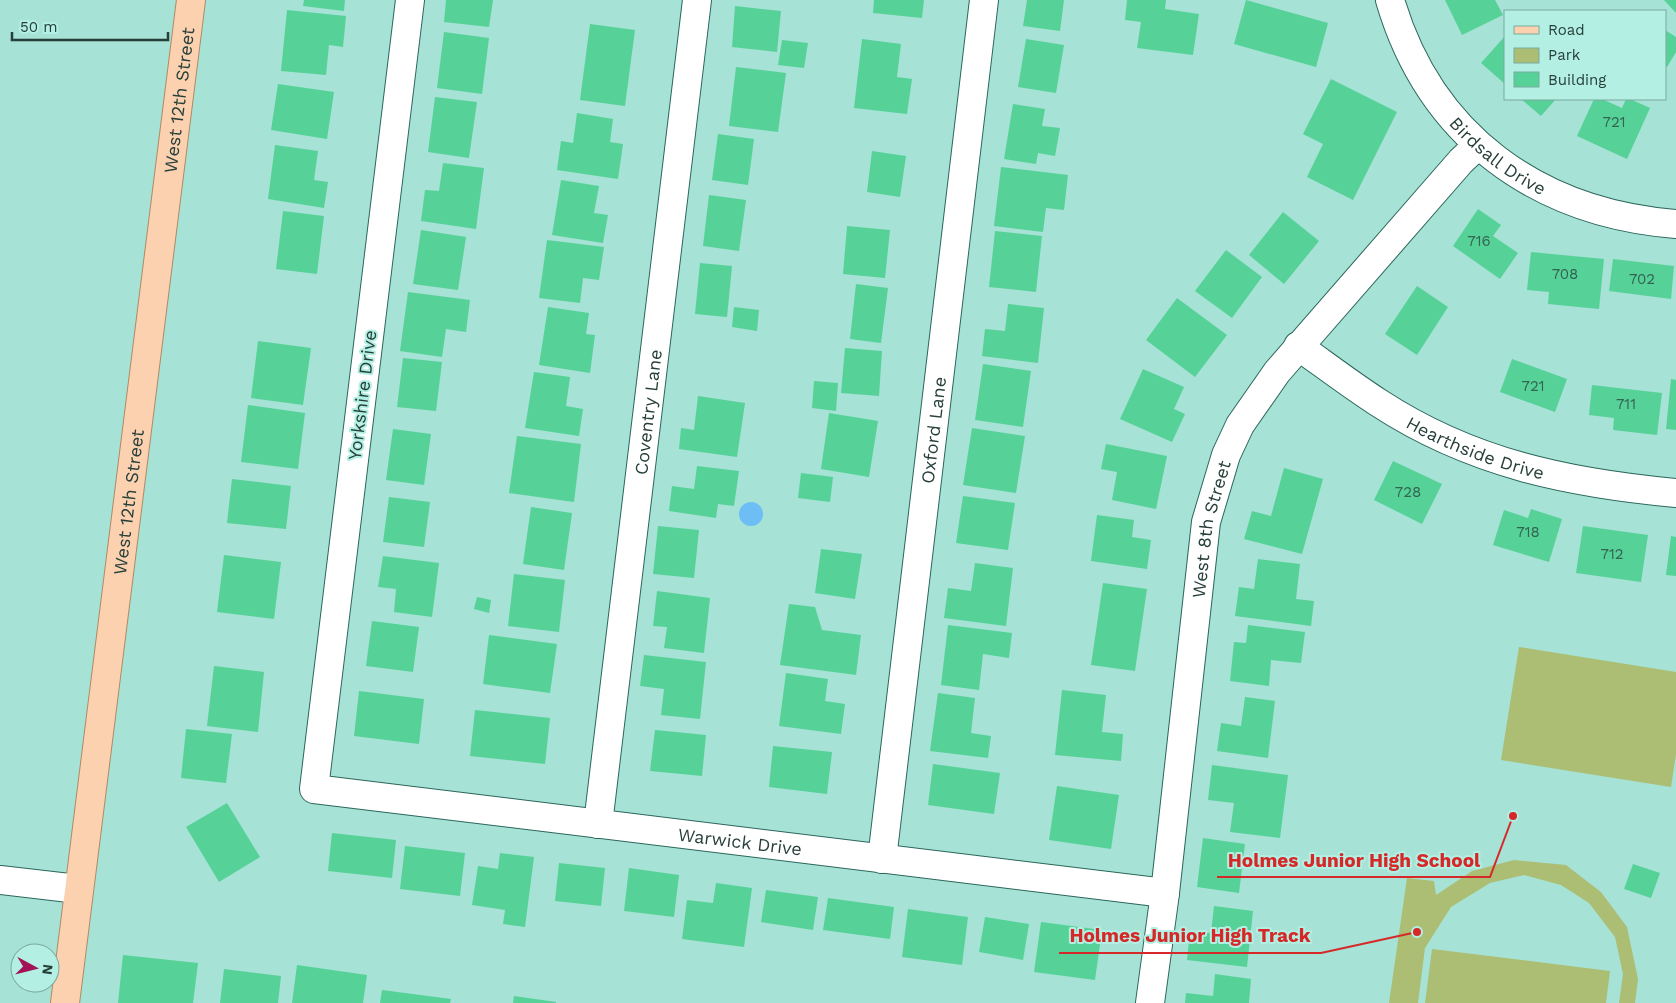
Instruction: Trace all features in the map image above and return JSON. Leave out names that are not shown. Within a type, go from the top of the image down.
[{"type":"main road","name":"West 12th Street","points":[[65,1003],[190,0]]},
{"type":"street","name":"Yorkshire Drive","points":[[314,789],[410,0]]},
{"type":"street","name":"Coventry Lane","points":[[598,824],[697,0]]},
{"type":"street","name":"Oxford Lane","points":[[882,859],[984,0]]},
{"type":"street","name":"Birdsall Drive","points":[[1390,0],[1398,27],[1426,84],[1441,105],[1478,145],[1510,169],[1559,197],[1618,217],[1676,224]]},
{"type":"street","name":"West 8th Street","points":[[1150,1003],[1165,893],[1206,522],[1218,479],[1240,426],[1257,398],[1298,346],[1461,161],[1478,145]]},
{"type":"street","name":"Hearthside Drive","points":[[1298,346],[1378,403],[1454,444],[1530,470],[1570,480],[1676,493]]},
{"type":"street","name":"Warwick Drive","points":[[314,789],[1165,893]]},
{"type":"street","points":[[0,880],[78,889]]},
{"type":"green space","points":[[1519,647],[1676,672],[1676,754],[1671,787],[1501,760]]},
{"type":"green space","points":[[1514,860],[1566,865],[1601,892],[1627,927],[1638,979],[1635,1003],[1619,1003],[1623,974],[1615,937],[1589,903],[1561,885],[1524,875],[1490,883],[1451,907],[1425,948],[1418,1003],[1389,1003],[1407,878],[1434,881],[1436,895],[1472,871]]},
{"type":"green space","points":[[1432,949],[1610,971],[1606,1003],[1425,1003]]},
{"type":"water","points":[[751,502],[760,505],[763,514],[760,523],[751,526],[742,523],[739,514],[742,505]]},
{"type":"building","points":[[304,0],[345,0],[344,11],[303,6]]},
{"type":"building","points":[[446,0],[493,0],[489,27],[444,22]]},
{"type":"building","points":[[874,0],[924,0],[922,18],[873,13]]},
{"type":"building","points":[[1027,0],[1064,0],[1060,31],[1023,26]]},
{"type":"building","points":[[1127,0],[1166,0],[1165,9],[1199,14],[1193,55],[1137,48],[1141,22],[1125,20]]},
{"type":"building","points":[[1246,0],[1328,23],[1316,67],[1234,44]]},
{"type":"building","points":[[1445,0],[1495,0],[1503,15],[1462,35]]},
{"type":"building","points":[[1664,0],[1676,0],[1676,13]]},
{"type":"building","points":[[735,6],[781,11],[777,52],[732,47]]},
{"type":"building","points":[[287,10],[346,16],[343,47],[329,45],[326,75],[281,71]]},
{"type":"building","points":[[590,24],[635,30],[625,106],[580,100]]},
{"type":"building","points":[[1666,31],[1676,37],[1676,52],[1667,67]]},
{"type":"building","points":[[444,32],[489,38],[482,94],[437,88]]},
{"type":"building","points":[[1504,37],[1504,83],[1481,63]]},
{"type":"building","points":[[862,39],[901,44],[897,77],[912,79],[907,114],[854,108]]},
{"type":"building","points":[[1026,39],[1064,45],[1056,93],[1018,87]]},
{"type":"building","points":[[782,40],[808,43],[804,68],[778,65]]},
{"type":"building","points":[[736,67],[786,73],[778,132],[729,126]]},
{"type":"building","points":[[1331,79],[1397,112],[1353,200],[1307,177],[1323,144],[1303,134]]},
{"type":"building","points":[[278,84],[334,92],[327,139],[271,130]]},
{"type":"building","points":[[435,97],[477,102],[469,158],[428,152]]},
{"type":"building","points":[[1522,100],[1555,100],[1541,116]]},
{"type":"building","points":[[1594,100],[1604,100],[1622,108],[1626,100],[1632,100],[1650,108],[1627,159],[1577,136]]},
{"type":"building","points":[[1013,104],[1045,109],[1042,126],[1060,128],[1055,156],[1038,153],[1036,164],[1004,159]]},
{"type":"building","points":[[577,113],[613,119],[610,142],[623,144],[618,179],[557,170],[561,141],[573,143]]},
{"type":"building","points":[[718,134],[754,139],[748,185],[712,180]]},
{"type":"building","points":[[275,145],[318,151],[314,180],[328,182],[324,208],[268,199]]},
{"type":"building","points":[[872,151],[906,156],[900,197],[867,192]]},
{"type":"building","points":[[443,163],[484,168],[476,229],[421,221],[425,190],[439,191]]},
{"type":"building","points":[[1001,167],[1068,175],[1064,210],[1046,208],[1043,232],[994,226]]},
{"type":"building","points":[[561,180],[599,186],[594,213],[608,215],[603,243],[552,235]]},
{"type":"building","points":[[709,195],[746,200],[739,251],[703,246]]},
{"type":"building","points":[[1478,209],[1501,225],[1493,236],[1518,253],[1500,279],[1453,246]]},
{"type":"building","points":[[283,211],[324,216],[317,274],[276,269]]},
{"type":"building","points":[[1283,212],[1319,241],[1284,284],[1249,255]]},
{"type":"building","points":[[847,226],[890,230],[885,278],[843,274]]},
{"type":"building","points":[[421,230],[466,237],[458,290],[413,284]]},
{"type":"building","points":[[995,231],[1042,236],[1036,292],[989,287]]},
{"type":"building","points":[[547,240],[604,247],[599,280],[583,278],[580,303],[539,298]]},
{"type":"building","points":[[1226,250],[1262,277],[1232,318],[1195,291]]},
{"type":"building","points":[[1531,252],[1604,259],[1599,309],[1548,304],[1549,292],[1527,290]]},
{"type":"building","points":[[1613,259],[1674,266],[1671,299],[1609,291]]},
{"type":"building","points":[[700,263],[732,266],[727,317],[695,314]]},
{"type":"building","points":[[856,284],[888,288],[881,343],[850,339]]},
{"type":"building","points":[[1417,286],[1448,307],[1417,355],[1385,334]]},
{"type":"building","points":[[408,292],[470,300],[466,332],[446,329],[442,357],[400,351]]},
{"type":"building","points":[[1177,298],[1227,335],[1195,377],[1146,340]]},
{"type":"building","points":[[1008,304],[1044,308],[1038,363],[982,356],[985,329],[1005,331]]},
{"type":"building","points":[[548,307],[589,313],[586,334],[595,335],[590,373],[539,365]]},
{"type":"building","points":[[734,307],[759,310],[757,331],[732,327]]},
{"type":"building","points":[[258,341],[311,348],[303,405],[251,398]]},
{"type":"building","points":[[845,348],[882,351],[879,396],[841,393]]},
{"type":"building","points":[[403,358],[442,362],[436,411],[397,407]]},
{"type":"building","points":[[1512,359],[1567,379],[1555,412],[1500,392]]},
{"type":"building","points":[[983,364],[1031,371],[1023,427],[975,420]]},
{"type":"building","points":[[1143,369],[1184,387],[1174,409],[1185,414],[1172,442],[1120,419]]},
{"type":"building","points":[[534,372],[570,377],[566,406],[583,409],[579,436],[525,428]]},
{"type":"building","points":[[1671,379],[1676,380],[1676,430],[1666,429]]},
{"type":"building","points":[[814,381],[838,383],[836,411],[812,408]]},
{"type":"building","points":[[1592,385],[1662,393],[1657,435],[1613,430],[1614,418],[1589,415]]},
{"type":"building","points":[[698,396],[745,403],[737,457],[679,449],[681,428],[694,430]]},
{"type":"building","points":[[248,405],[305,413],[298,469],[241,462]]},
{"type":"building","points":[[829,413],[878,421],[869,477],[821,469]]},
{"type":"building","points":[[972,428],[1025,436],[1016,493],[963,485]]},
{"type":"building","points":[[393,429],[431,434],[424,485],[386,480]]},
{"type":"building","points":[[517,436],[581,444],[574,502],[509,493]]},
{"type":"building","points":[[1106,444],[1167,456],[1156,509],[1112,500],[1117,472],[1101,469]]},
{"type":"building","points":[[1393,461],[1442,484],[1422,524],[1374,500]]},
{"type":"building","points":[[697,466],[739,471],[734,506],[718,504],[716,518],[669,511],[672,486],[694,489]]},
{"type":"building","points":[[1284,468],[1323,479],[1302,554],[1244,539],[1252,511],[1271,516]]},
{"type":"building","points":[[801,473],[833,477],[830,502],[798,498]]},
{"type":"building","points":[[232,479],[291,486],[286,529],[227,523]]},
{"type":"building","points":[[963,496],[1015,503],[1008,550],[956,543]]},
{"type":"building","points":[[389,497],[430,502],[424,547],[383,542]]},
{"type":"building","points":[[531,507],[572,513],[564,570],[523,564]]},
{"type":"building","points":[[1531,509],[1562,519],[1549,562],[1493,545],[1504,510],[1528,518]]},
{"type":"building","points":[[1097,515],[1134,520],[1132,537],[1151,540],[1147,569],[1091,561]]},
{"type":"building","points":[[658,526],[699,530],[694,578],[653,574]]},
{"type":"building","points":[[1583,526],[1648,535],[1641,582],[1576,573]]},
{"type":"building","points":[[1671,536],[1676,537],[1676,576],[1666,575]]},
{"type":"building","points":[[821,549],[862,554],[855,599],[815,593]]},
{"type":"building","points":[[224,555],[281,562],[274,619],[217,612]]},
{"type":"building","points":[[383,556],[439,563],[432,617],[394,612],[396,589],[378,587]]},
{"type":"building","points":[[1258,559],[1300,564],[1296,599],[1314,601],[1311,626],[1235,616],[1239,587],[1254,589]]},
{"type":"building","points":[[975,563],[1013,568],[1006,626],[944,618],[948,588],[971,591]]},
{"type":"building","points":[[514,574],[565,580],[559,632],[508,626]]},
{"type":"building","points":[[1103,583],[1147,589],[1135,671],[1091,665]]},
{"type":"building","points":[[657,591],[710,598],[704,653],[664,648],[667,627],[653,626]]},
{"type":"building","points":[[477,597],[491,600],[489,613],[474,609]]},
{"type":"building","points":[[789,604],[815,607],[822,630],[861,635],[856,675],[780,665]]},
{"type":"building","points":[[372,621],[419,627],[413,672],[366,666]]},
{"type":"building","points":[[948,625],[1012,633],[1009,658],[983,654],[979,690],[941,685]]},
{"type":"building","points":[[1248,625],[1305,632],[1301,663],[1271,660],[1269,686],[1230,681],[1234,642],[1246,643]]},
{"type":"building","points":[[489,635],[557,644],[550,693],[483,684]]},
{"type":"building","points":[[644,655],[706,662],[700,719],[661,715],[664,689],[640,686]]},
{"type":"building","points":[[214,666],[264,672],[258,732],[207,726]]},
{"type":"building","points":[[786,673],[828,679],[825,701],[845,704],[841,734],[779,726]]},
{"type":"building","points":[[1062,690],[1106,695],[1102,732],[1123,734],[1121,761],[1055,755]]},
{"type":"building","points":[[359,691],[424,699],[419,744],[354,736]]},
{"type":"building","points":[[938,693],[975,698],[971,733],[991,736],[988,758],[930,751]]},
{"type":"building","points":[[1245,697],[1275,701],[1268,758],[1217,751],[1221,723],[1241,726]]},
{"type":"building","points":[[475,710],[550,718],[545,764],[470,756]]},
{"type":"building","points":[[186,729],[232,734],[226,783],[181,778]]},
{"type":"building","points":[[655,730],[706,735],[702,776],[650,771]]},
{"type":"building","points":[[773,746],[832,752],[827,794],[769,787]]},
{"type":"building","points":[[933,764],[1000,773],[994,814],[928,805]]},
{"type":"building","points":[[1212,765],[1288,775],[1280,838],[1230,832],[1234,803],[1208,800]]},
{"type":"building","points":[[1057,786],[1119,795],[1111,849],[1049,840]]},
{"type":"building","points":[[227,803],[260,857],[219,882],[186,827]]},
{"type":"building","points":[[332,833],[396,840],[392,878],[328,871]]},
{"type":"building","points":[[1203,838],[1245,844],[1239,893],[1197,887]]},
{"type":"building","points":[[405,846],[465,853],[460,896],[400,889]]},
{"type":"building","points":[[500,853],[534,857],[525,927],[503,924],[505,910],[472,905],[478,866],[498,869]]},
{"type":"building","points":[[559,863],[605,868],[601,906],[555,901]]},
{"type":"building","points":[[1633,864],[1660,873],[1651,898],[1624,889]]},
{"type":"building","points":[[629,868],[679,875],[674,917],[624,911]]},
{"type":"building","points":[[716,883],[752,888],[744,947],[682,939],[687,900],[713,903]]},
{"type":"building","points":[[766,890],[818,897],[813,930],[761,922]]},
{"type":"building","points":[[828,898],[894,907],[890,939],[823,930]]},
{"type":"building","points":[[1214,906],[1253,911],[1247,967],[1187,960],[1190,931],[1211,933]]},
{"type":"building","points":[[908,909],[968,917],[962,965],[902,957]]},
{"type":"building","points":[[985,917],[1029,924],[1023,960],[979,952]]},
{"type":"building","points":[[1041,922],[1102,930],[1095,980],[1034,972]]},
{"type":"building","points":[[123,955],[198,963],[193,1003],[118,1003]]},
{"type":"building","points":[[297,965],[367,975],[363,1003],[292,1003]]},
{"type":"building","points":[[224,969],[281,976],[278,1003],[220,1003]]},
{"type":"building","points":[[1215,974],[1251,979],[1249,1003],[1185,1003],[1186,993],[1213,996]]},
{"type":"building","points":[[382,990],[451,999],[450,1003],[380,1003]]},
{"type":"building","points":[[514,996],[556,1002],[556,1003],[513,1003]]},
{"type":"place","name":"Holmes Junior High School","points":[[1513,816]]},
{"type":"place","name":"Holmes Junior High Track","points":[[1417,932]]}]
